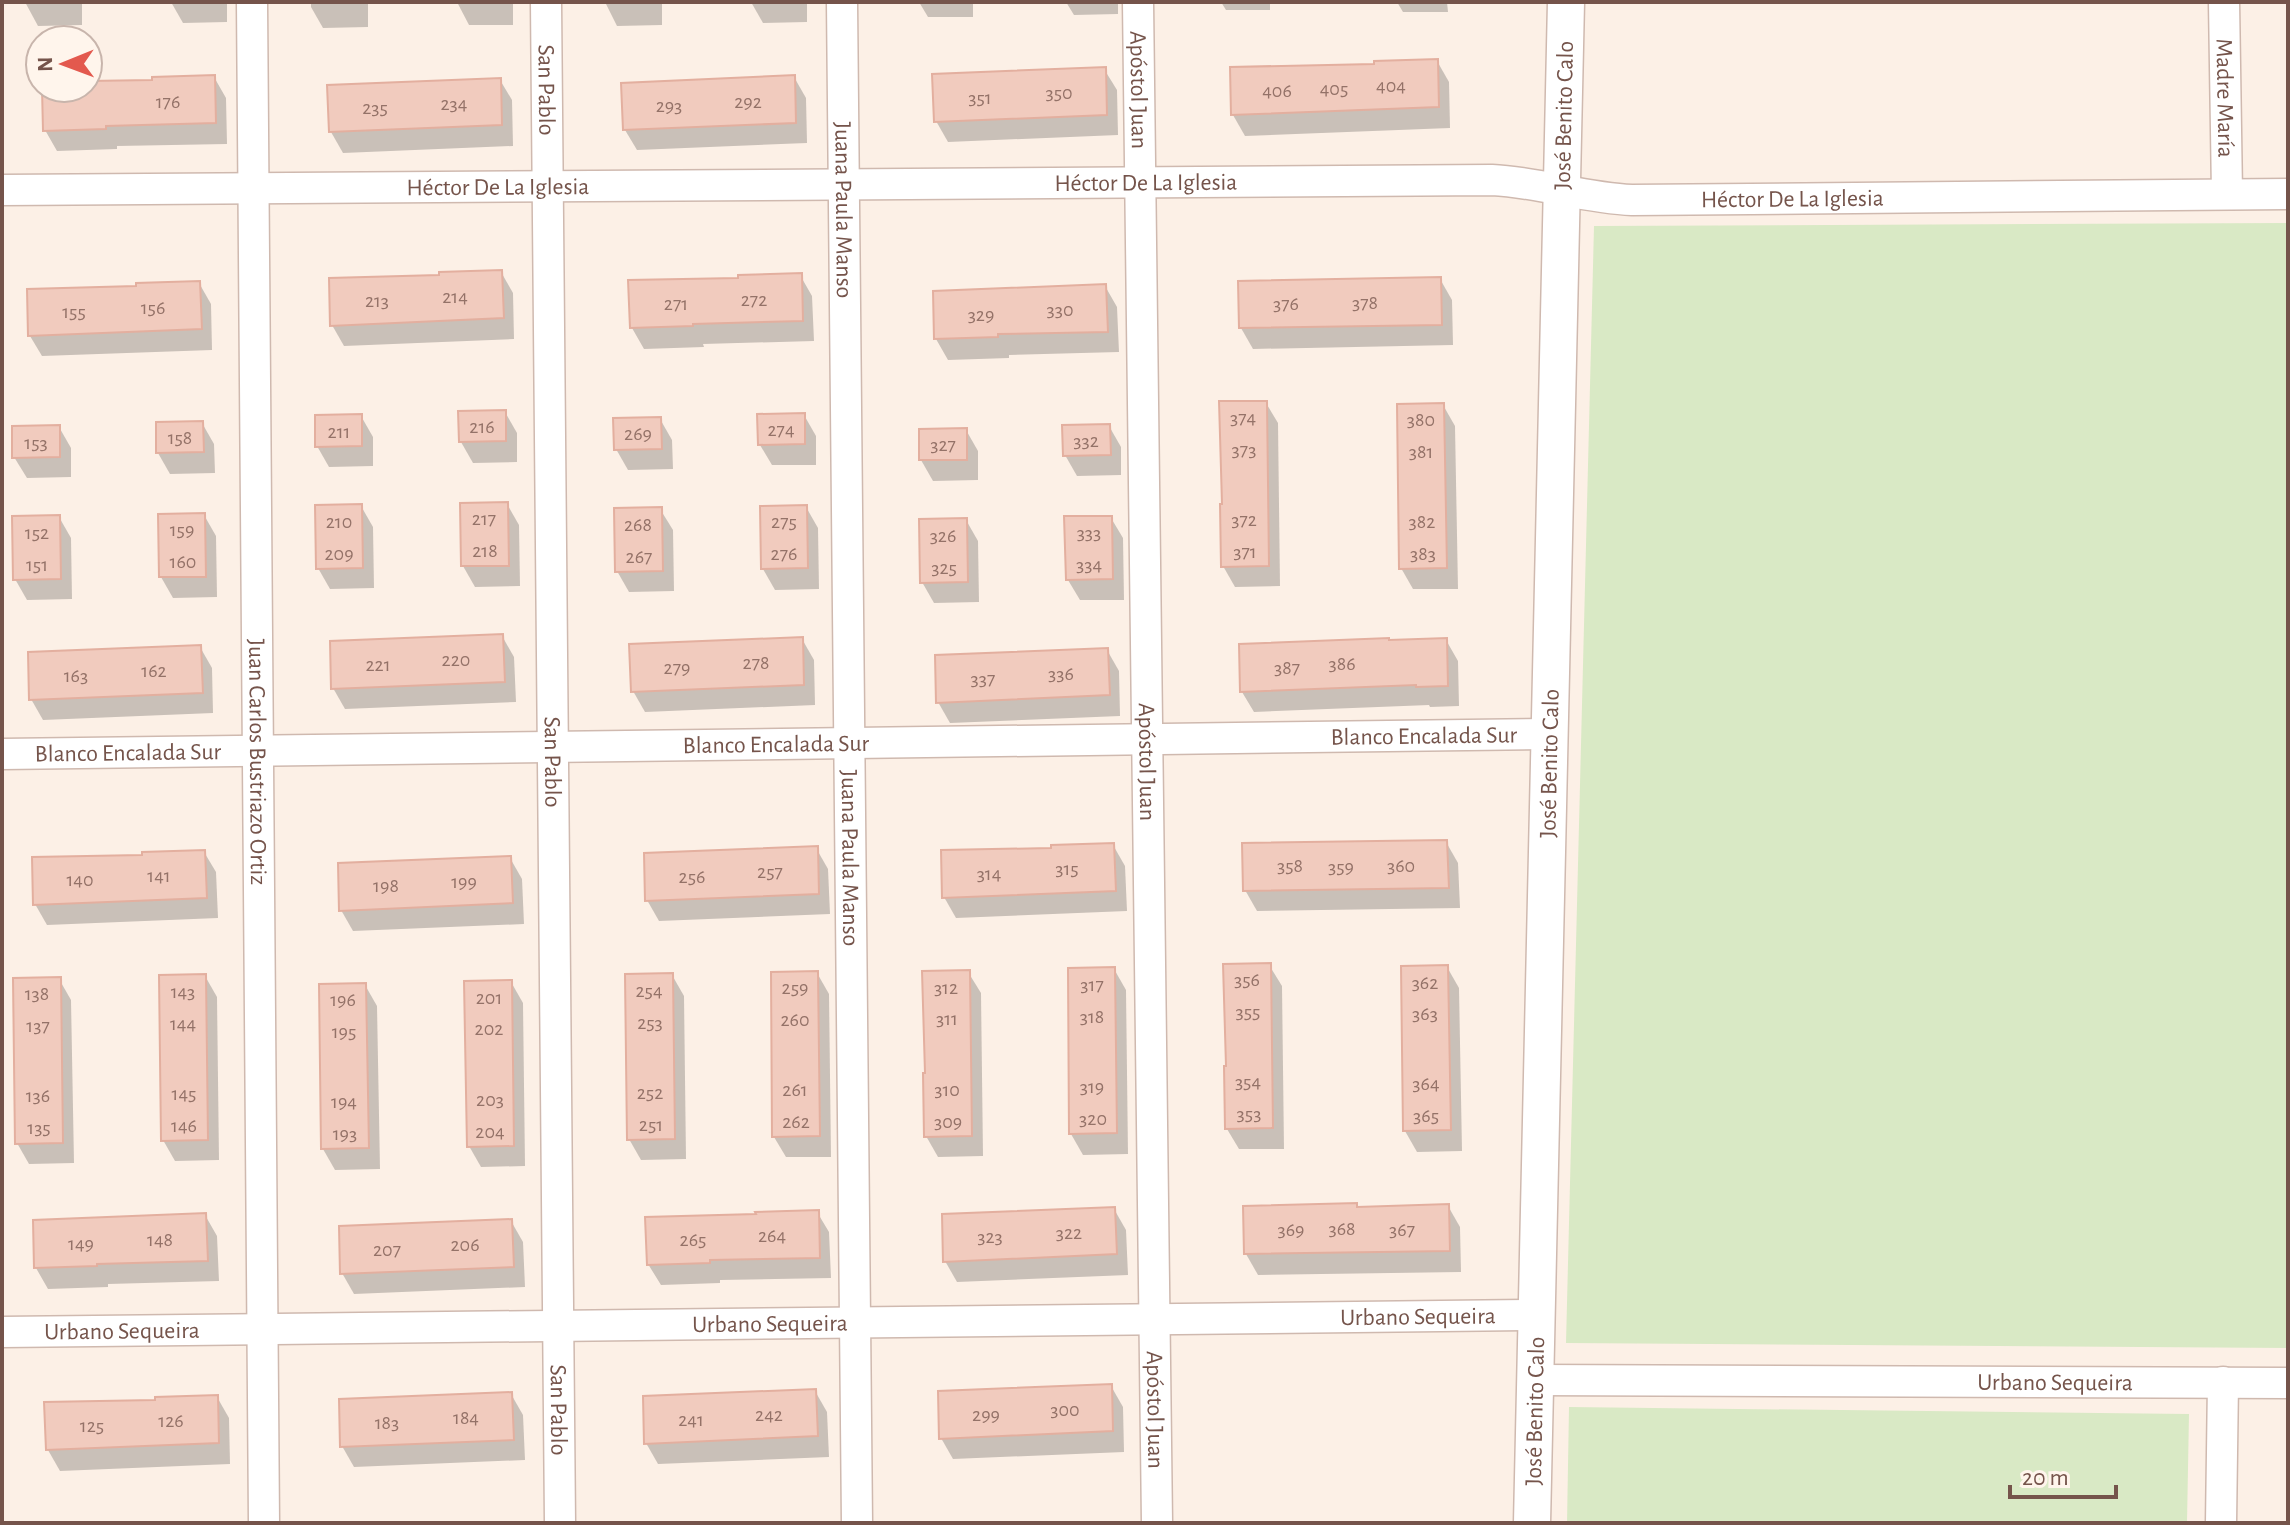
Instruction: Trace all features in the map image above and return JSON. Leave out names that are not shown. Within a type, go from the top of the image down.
[{"type":"street","name":"Juan Carlos Bustriazo Ortiz","points":[[252,2],[264,1523]]},
{"type":"street","name":"San Pablo","points":[[546,2],[560,1523]]},
{"type":"street","name":"Juana Paula Manso","points":[[842,2],[857,1523]]},
{"type":"street","name":"Apóstol Juan","points":[[1138,2],[1157,1523]]},
{"type":"street","name":"José Benito Calo","points":[[1532,1523],[1566,2]]},
{"type":"street","name":"Madre María","points":[[2224,2],[2227,194]]},
{"type":"street","name":"Héctor De La Iglesia","points":[[2,190],[1492,180],[1632,200],[2288,194]]},
{"type":"street","name":"Blanco Encalada Sur","points":[[2,754],[1549,734]]},
{"type":"street","name":"Urbano Sequeira","points":[[2,1332],[1537,1315]]},
{"type":"street","name":"Urbano Sequeira","points":[[1535,1380],[2288,1383]]},
{"type":"street","points":[[2221,1523],[2223,1382]]},
{"type":"green space","points":[[2288,223],[2288,1348],[1566,1343],[1594,226]]},
{"type":"green space","points":[[1569,1407],[2189,1414],[2187,1523],[1567,1523]]},
{"type":"building","points":[[1438,59],[1439,107],[1231,115],[1230,67],[1374,64],[1374,61]]},
{"type":"building","points":[[1106,67],[1107,115],[934,122],[932,74]]},
{"type":"building","points":[[215,75],[216,123],[43,131],[42,104],[104,104],[104,81],[152,80],[152,77]]},
{"type":"building","points":[[795,75],[796,123],[623,130],[621,83]]},
{"type":"building","points":[[501,78],[502,125],[329,132],[327,85]]},
{"type":"building","points":[[502,270],[504,318],[330,326],[329,278]]},
{"type":"building","points":[[802,273],[803,321],[630,328],[628,280],[738,278],[738,275]]},
{"type":"building","points":[[1441,277],[1442,325],[1239,328],[1238,281]]},
{"type":"building","points":[[200,281],[202,329],[28,336],[27,289]]},
{"type":"building","points":[[1106,284],[1108,332],[998,334],[998,337],[934,339],[933,291]]},
{"type":"building","points":[[1219,401],[1267,401],[1269,566],[1221,567]]},
{"type":"building","points":[[1444,403],[1447,568],[1399,569],[1397,404]]},
{"type":"building","points":[[506,410],[506,441],[459,442],[458,411]]},
{"type":"building","points":[[805,413],[805,444],[758,445],[757,414]]},
{"type":"building","points":[[362,414],[362,446],[315,447],[315,415]]},
{"type":"building","points":[[661,417],[662,449],[614,450],[613,418]]},
{"type":"building","points":[[203,421],[204,452],[156,453],[156,422]]},
{"type":"building","points":[[1110,424],[1111,455],[1063,456],[1062,425]]},
{"type":"building","points":[[60,425],[60,457],[12,458],[12,426]]},
{"type":"building","points":[[967,428],[967,460],[919,460],[919,429]]},
{"type":"building","points":[[508,502],[509,566],[461,566],[460,503]]},
{"type":"building","points":[[362,504],[363,568],[316,569],[315,505]]},
{"type":"building","points":[[807,505],[808,568],[761,569],[760,506]]},
{"type":"building","points":[[662,507],[663,571],[615,572],[614,508]]},
{"type":"building","points":[[205,513],[206,577],[159,577],[158,514]]},
{"type":"building","points":[[60,515],[61,579],[13,580],[12,516]]},
{"type":"building","points":[[1064,516],[1112,516],[1113,579],[1066,580]]},
{"type":"building","points":[[967,518],[968,582],[920,583],[919,519]]},
{"type":"building","points":[[503,634],[505,682],[331,689],[330,641]]},
{"type":"building","points":[[803,637],[804,685],[631,692],[629,644]]},
{"type":"building","points":[[1447,638],[1448,686],[1240,692],[1239,644]]},
{"type":"building","points":[[201,645],[203,693],[29,700],[28,652]]},
{"type":"building","points":[[1108,648],[1110,695],[936,703],[935,655]]},
{"type":"building","points":[[1447,840],[1449,888],[1243,891],[1242,843]]},
{"type":"building","points":[[1114,843],[1116,891],[942,898],[941,850],[1051,848],[1051,845]]},
{"type":"building","points":[[818,846],[819,894],[645,901],[644,853]]},
{"type":"building","points":[[205,850],[207,898],[33,905],[32,857],[142,855],[142,852]]},
{"type":"building","points":[[511,856],[513,903],[339,911],[338,863]]},
{"type":"building","points":[[1271,963],[1273,1128],[1225,1129],[1223,964]]},
{"type":"building","points":[[1448,965],[1451,1130],[1403,1131],[1401,966]]},
{"type":"building","points":[[1115,967],[1117,1133],[1069,1134],[1068,968]]},
{"type":"building","points":[[970,970],[972,1136],[924,1137],[922,971]]},
{"type":"building","points":[[818,971],[820,1136],[772,1137],[771,972]]},
{"type":"building","points":[[673,973],[675,1139],[627,1140],[625,974]]},
{"type":"building","points":[[206,974],[208,1140],[161,1141],[159,975]]},
{"type":"building","points":[[61,977],[63,1143],[15,1144],[13,978]]},
{"type":"building","points":[[512,980],[514,1146],[467,1147],[464,981]]},
{"type":"building","points":[[366,983],[369,1148],[321,1149],[319,984]]},
{"type":"building","points":[[1357,1203],[1357,1207],[1449,1204],[1450,1251],[1244,1254],[1243,1206]]},
{"type":"building","points":[[1115,1207],[1117,1254],[943,1262],[942,1214]]},
{"type":"building","points":[[819,1210],[820,1258],[710,1260],[710,1263],[647,1265],[645,1217]]},
{"type":"building","points":[[206,1213],[208,1261],[34,1268],[33,1220]]},
{"type":"building","points":[[512,1219],[514,1267],[340,1274],[339,1226]]},
{"type":"building","points":[[1112,1384],[1113,1431],[939,1439],[938,1391]]},
{"type":"building","points":[[816,1389],[818,1436],[644,1444],[643,1396]]},
{"type":"building","points":[[512,1392],[514,1440],[340,1447],[339,1399]]},
{"type":"building","points":[[218,1395],[219,1443],[46,1450],[44,1402],[155,1400],[155,1397]]}]
